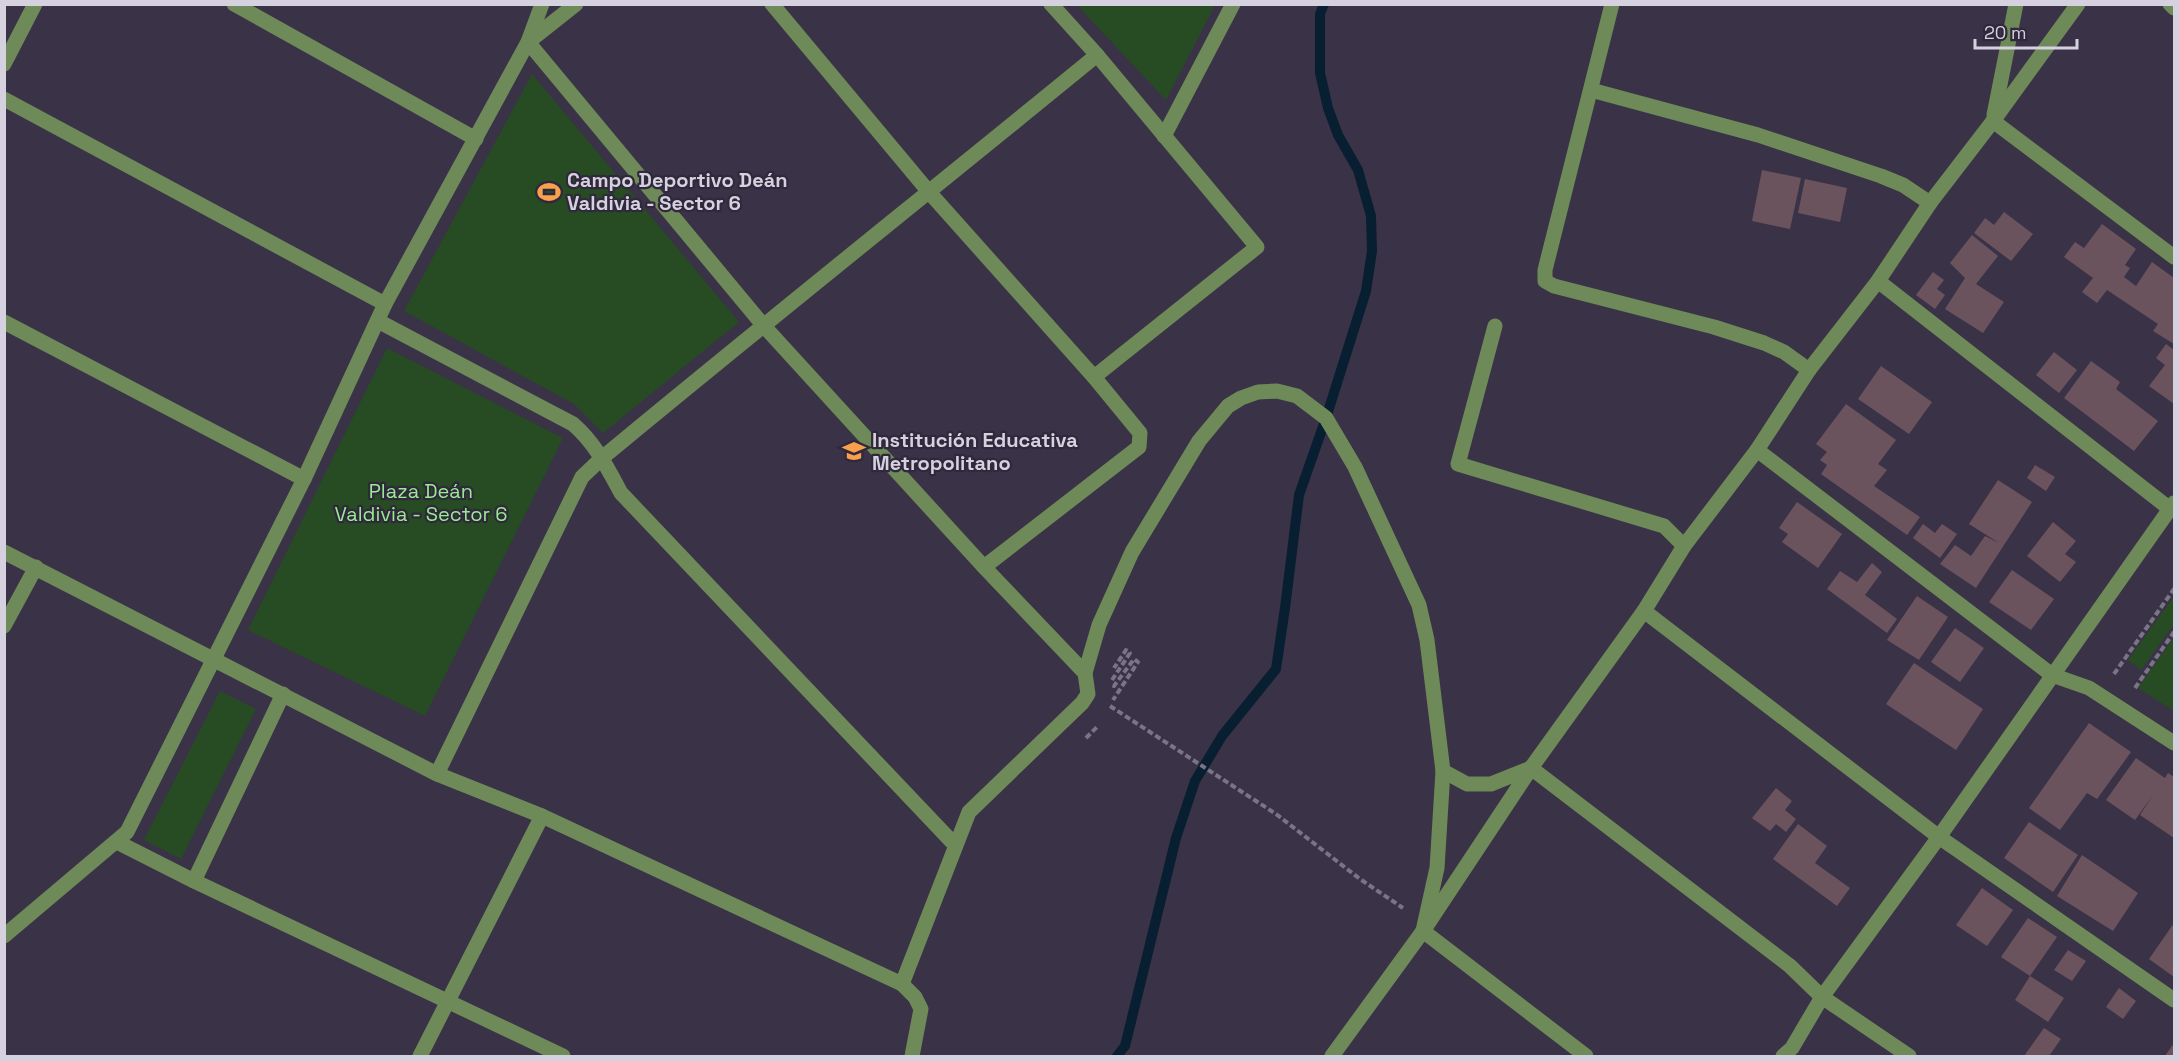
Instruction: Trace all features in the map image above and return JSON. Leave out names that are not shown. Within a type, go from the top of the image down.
[{"type":"street","points":[[4,64],[35,4]]},
{"type":"street","points":[[234,4],[476,139]]},
{"type":"street","points":[[4,936],[92,859],[117,842],[127,832],[304,479],[386,304],[528,42],[542,4]]},
{"type":"street","points":[[528,42],[576,4]]},
{"type":"street","points":[[772,4],[929,192],[1094,377],[1140,433],[1139,447],[984,567]]},
{"type":"street","points":[[1052,4],[1257,247],[1094,377]]},
{"type":"street","points":[[1164,136],[1233,4]]},
{"type":"street","points":[[1612,4],[1545,270],[1545,281],[1554,286],[1714,327],[1764,343],[1784,352],[1809,370]]},
{"type":"street","points":[[1332,1056],[1423,931],[1531,768],[1644,611],[1684,546],[1757,450],[1809,370],[1878,281],[1930,203],[2078,4]]},
{"type":"street","points":[[2170,4],[2175,8]]},
{"type":"street","points":[[1993,121],[2014,5]]},
{"type":"street","points":[[528,42],[763,325],[984,567],[1085,673]]},
{"type":"street","points":[[437,774],[582,477],[763,325],[1097,55]]},
{"type":"street","points":[[1590,90],[1758,135],[1881,176],[1903,185],[1930,203]]},
{"type":"street","points":[[4,99],[386,304]]},
{"type":"street","points":[[1993,121],[2175,257]]},
{"type":"street","points":[[1788,1054],[1822,997],[1939,837],[2172,506],[1878,281]]},
{"type":"street","points":[[378,321],[573,424],[586,435],[602,458],[621,493],[955,845]]},
{"type":"street","points":[[4,322],[304,479]]},
{"type":"street","points":[[1495,326],[1458,464],[1664,526],[1684,546]]},
{"type":"street","points":[[902,984],[969,812],[1082,703],[1088,694],[1085,673],[1099,625],[1132,552],[1199,441],[1228,406],[1241,398],[1277,391],[1297,396],[1326,418],[1350,457],[1419,605],[1427,640],[1443,771],[1439,846],[1423,931]]},
{"type":"street","points":[[1757,450],[2052,675],[2089,688],[2175,743]]},
{"type":"street","points":[[4,552],[437,774],[542,816],[902,984],[915,997],[921,1009],[912,1056]]},
{"type":"street","points":[[4,626],[36,567]]},
{"type":"street","points":[[1644,611],[1939,837],[2175,1000]]},
{"type":"street","points":[[194,881],[283,694]]},
{"type":"street","points":[[1443,771],[1467,784],[1491,784],[1531,768]]},
{"type":"street","points":[[1531,768],[1790,966],[1822,997],[1909,1056]]},
{"type":"street","points":[[420,1056],[542,816]]},
{"type":"street","points":[[117,842],[194,881],[563,1056]]},
{"type":"street","points":[[1423,931],[1586,1056]]},
{"type":"path","points":[[2112,678],[2175,589]]},
{"type":"path","points":[[2132,691],[2175,632]]},
{"type":"path","points":[[1105,681],[1126,650],[1130,653],[1110,684],[1114,686],[1134,659],[1138,662],[1110,706],[1276,814],[1360,879],[1408,911]]},
{"type":"green space","points":[[1077,5],[1215,5],[1166,100]]},
{"type":"green space","name":"Campo Deportivo Deán Valdivia - Sector 6","points":[[532,74],[739,322],[603,433],[574,404],[404,311]]},
{"type":"green space","name":"Plaza Deán Valdivia - Sector 6","points":[[387,348],[563,438],[425,716],[248,630]]},
{"type":"green space","points":[[2174,596],[2174,624],[2141,670],[2128,660]]},
{"type":"green space","points":[[2174,637],[2174,711],[2138,688]]},
{"type":"green space","points":[[220,691],[256,709],[181,859],[144,840]]},
{"type":"building","points":[[1762,170],[1801,178],[1790,229],[1752,221]]},
{"type":"building","points":[[1805,179],[1847,188],[1840,222],[1798,213]]},
{"type":"building","points":[[2004,212],[2033,234],[2011,261],[1974,233],[1985,218],[1994,225]]},
{"type":"building","points":[[2102,224],[2136,249],[2125,265],[2130,268],[2124,277],[2136,286],[2152,262],[2174,278],[2174,344],[2153,331],[2158,324],[2107,290],[2097,303],[2082,292],[2093,278],[2064,257],[2075,242],[2084,248]]},
{"type":"building","points":[[1972,235],[1998,256],[1976,284],[2004,302],[1983,333],[1945,309],[1965,278],[1950,263]]},
{"type":"building","points":[[1933,272],[1944,280],[1937,289],[1945,295],[1935,309],[1916,295]]},
{"type":"building","points":[[2166,344],[2174,350],[2174,404],[2149,386],[2165,365],[2156,358]]},
{"type":"building","points":[[2054,352],[2077,370],[2059,393],[2036,375]]},
{"type":"building","points":[[2091,361],[2120,382],[2116,389],[2158,421],[2134,451],[2064,398]]},
{"type":"building","points":[[1881,366],[1932,402],[1909,434],[1858,399]]},
{"type":"building","points":[[1846,404],[1896,440],[1878,464],[1887,470],[1874,486],[1920,517],[1907,535],[1821,474],[1827,465],[1820,460],[1827,452],[1816,444]]},
{"type":"building","points":[[2035,465],[2055,477],[2046,491],[2027,478]]},
{"type":"building","points":[[1998,480],[2032,502],[1976,588],[1940,564],[1955,545],[1971,556],[1985,536],[1999,543],[1969,524]]},
{"type":"building","points":[[1797,502],[1842,534],[1818,568],[1782,542],[1788,534],[1779,528]]},
{"type":"building","points":[[2053,522],[2076,541],[2065,554],[2076,562],[2060,582],[2027,556]]},
{"type":"building","points":[[1923,524],[1935,533],[1942,524],[1957,534],[1940,558],[1913,538]]},
{"type":"building","points":[[1872,563],[1882,572],[1865,595],[1897,619],[1887,633],[1827,589],[1840,571],[1857,582]]},
{"type":"building","points":[[2012,570],[2054,599],[2031,630],[1989,602]]},
{"type":"building","points":[[1917,596],[1948,617],[1919,660],[1887,640]]},
{"type":"building","points":[[1955,628],[1984,648],[1960,682],[1931,662]]},
{"type":"building","points":[[1914,663],[1983,709],[1956,750],[1886,704]]},
{"type":"building","points":[[2089,723],[2131,752],[2097,799],[2087,793],[2060,830],[2029,808]]},
{"type":"building","points":[[2136,758],[2165,778],[2168,773],[2174,777],[2174,838],[2140,815],[2153,795],[2135,820],[2106,800]]},
{"type":"building","points":[[1776,788],[1792,801],[1785,810],[1796,819],[1786,832],[1776,824],[1770,831],[1752,818]]},
{"type":"building","points":[[2029,822],[2078,855],[2053,892],[2004,858]]},
{"type":"building","points":[[1798,824],[1827,846],[1815,863],[1850,888],[1837,906],[1773,859]]},
{"type":"building","points":[[2082,855],[2138,893],[2113,931],[2057,896]]},
{"type":"building","points":[[1982,888],[2013,910],[1987,946],[1956,925]]},
{"type":"building","points":[[2028,918],[2057,937],[2030,976],[2001,957]]},
{"type":"building","points":[[2174,923],[2174,977],[2149,959]]},
{"type":"building","points":[[2068,950],[2086,961],[2072,981],[2054,970]]},
{"type":"building","points":[[2030,976],[2064,998],[2048,1022],[2015,1000]]},
{"type":"building","points":[[2119,988],[2136,1001],[2123,1019],[2106,1007]]},
{"type":"building","points":[[2044,1028],[2061,1039],[2049,1056],[2024,1056]]},
{"type":"building","points":[[2174,1043],[2174,1056],[2165,1056]]},
{"type":"waterway","points":[[1117,1056],[1125,1046],[1176,838],[1195,781],[1222,736],[1276,669],[1299,495],[1366,291],[1372,251],[1371,216],[1358,170],[1338,135],[1328,108],[1320,73],[1320,14],[1324,4]]},
{"type":"place","name":"Campo Deportivo Deán Valdivia - Sector 6","points":[[549,192]]},
{"type":"place","name":"Institución Educativa Metropolitano","points":[[854,451]]}]
